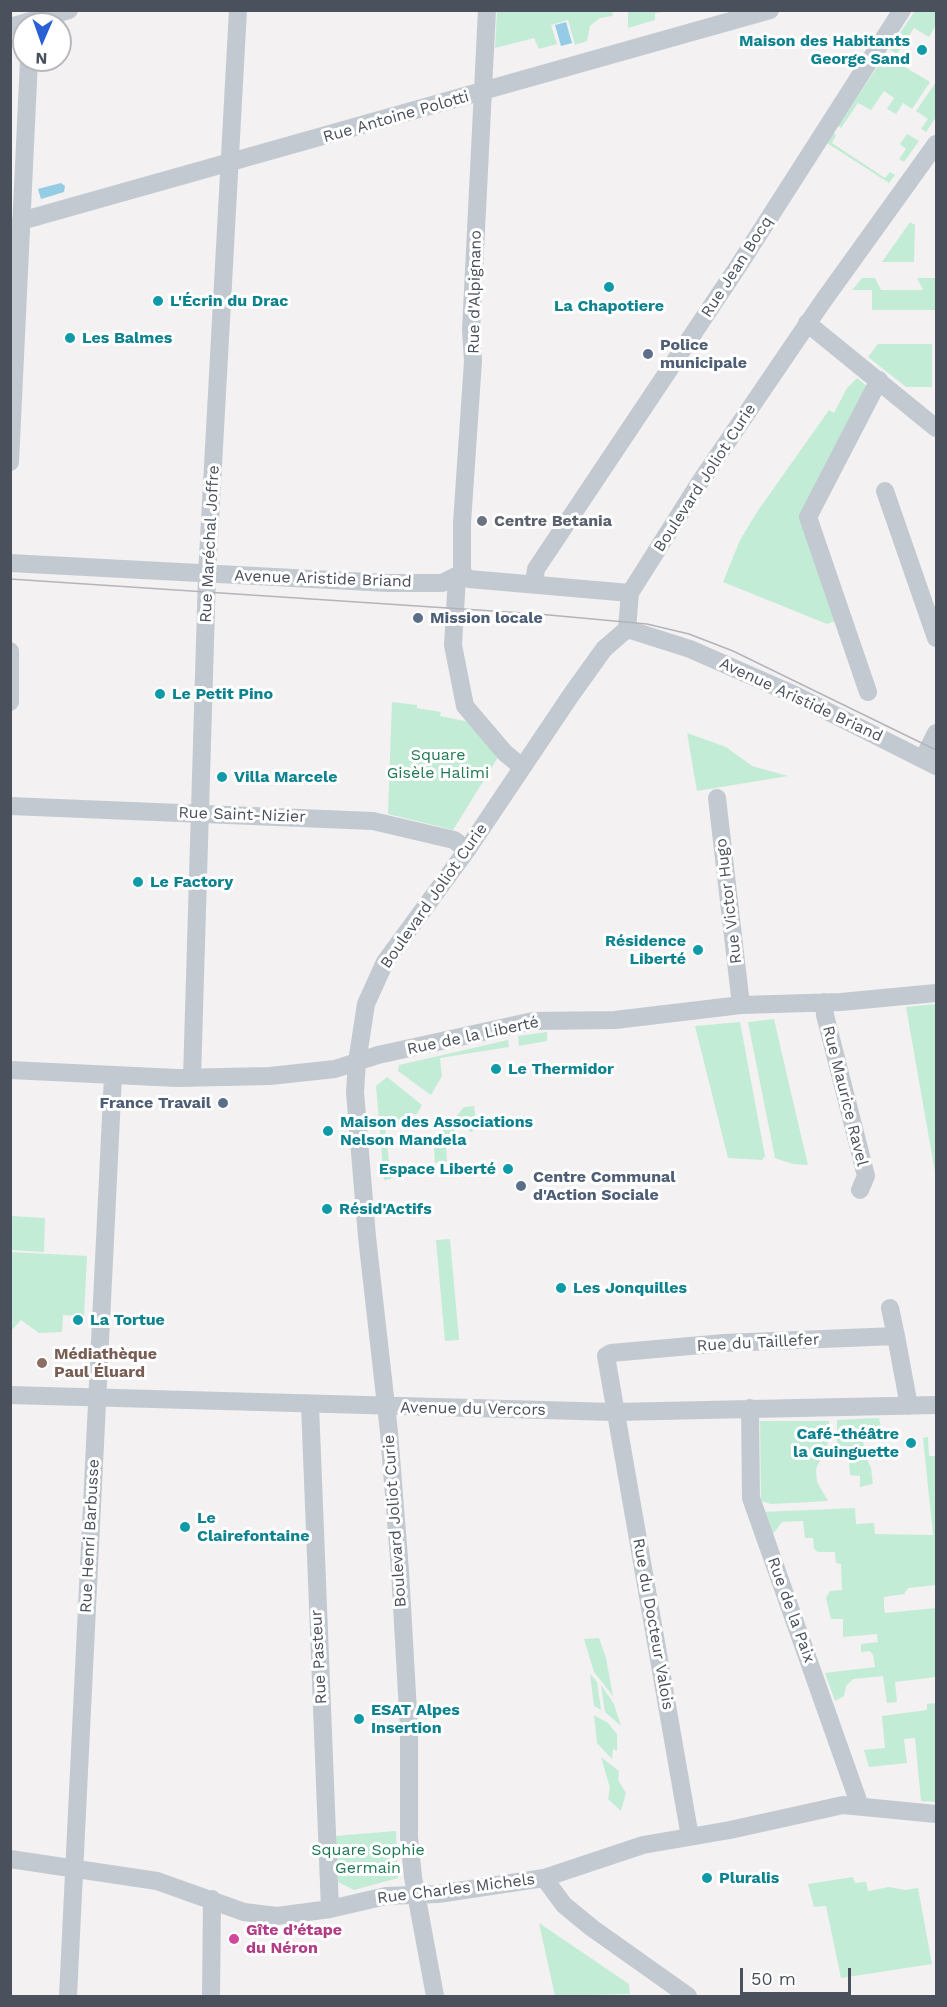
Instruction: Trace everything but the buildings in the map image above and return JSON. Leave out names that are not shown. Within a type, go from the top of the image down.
[{"type":"street","name":"Rue Maréchal Joffre","points":[[192,1078],[207,575],[217,430],[228,164],[238,10]]},
{"type":"street","name":"Rue d'Alpignano","points":[[487,10],[471,330],[474,361],[460,575],[453,645],[465,706],[505,753],[522,767]]},
{"type":"street","name":"Rue Antoine Polotti","points":[[21,221],[770,10]]},
{"type":"street","name":"Rue Jean Bocq","points":[[534,583],[536,569],[739,265],[902,10]]},
{"type":"street","points":[[10,462],[28,72]]},
{"type":"street","name":"Boulevard Joliot Curie","points":[[435,1996],[416,1896],[409,1837],[409,1729],[400,1583],[386,1407],[367,1237],[355,1092],[366,1004],[386,962],[467,850],[600,655],[627,629],[630,593],[700,482],[807,323],[936,144]]},
{"type":"street","points":[[807,323],[936,428]]},
{"type":"street","points":[[868,692],[808,517],[879,380]]},
{"type":"street","points":[[885,491],[936,638]]},
{"type":"street","name":"Avenue Aristide Briand","points":[[10,563],[388,583],[442,583],[460,575],[469,579],[630,593]]},
{"type":"street","name":"Avenue Aristide Briand","points":[[627,629],[685,647],[795,695],[930,762]]},
{"type":"street","points":[[10,651],[10,702]]},
{"type":"street","points":[[930,762],[936,733]]},
{"type":"street","name":"Rue Victor Hugo","points":[[717,798],[741,1005]]},
{"type":"street","name":"Rue Saint-Nizier","points":[[10,806],[373,821],[454,840],[467,850]]},
{"type":"street","name":"Rue de la Liberté","points":[[10,1070],[192,1078],[270,1076],[334,1069],[378,1055],[533,1021],[631,1019],[741,1005],[824,1002],[936,993]]},
{"type":"street","name":"Rue Maurice Ravel","points":[[824,1002],[825,1015],[866,1176],[860,1190]]},
{"type":"street","name":"Rue Henri Barbusse","points":[[68,1996],[113,1076]]},
{"type":"street","points":[[890,1308],[909,1406]]},
{"type":"street","name":"Rue du Taillefer","points":[[614,1412],[606,1356],[611,1353],[724,1343],[896,1336]]},
{"type":"street","name":"Avenue du Vercors","points":[[10,1395],[614,1412],[936,1405]]},
{"type":"street","name":"Rue Pasteur","points":[[310,1405],[314,1564],[330,1909]]},
{"type":"street","name":"Rue de la Paix","points":[[750,1408],[751,1498],[860,1806]]},
{"type":"street","name":"Rue du Docteur Valois","points":[[614,1412],[690,1837]]},
{"type":"street","name":"Rue Charles Michels","points":[[10,1859],[157,1881],[261,1916],[330,1909],[386,1896],[416,1896],[544,1878],[644,1845],[843,1805],[936,1814]]},
{"type":"street","points":[[544,1878],[564,1905],[582,1920],[688,1996]]},
{"type":"street","points":[[211,1996],[212,1899]]},
{"type":"green space","points":[[662,10],[662,12],[655,13],[655,20],[628,28],[628,11]]},
{"type":"green space","points":[[497,11],[613,11],[612,16],[600,18],[590,26],[587,41],[575,45],[568,20],[551,25],[557,44],[539,49],[534,38],[495,48]]},
{"type":"green space","points":[[915,11],[936,11],[936,25],[929,37],[914,28],[897,54],[889,49]]},
{"type":"green space","points":[[885,55],[930,82],[912,109],[903,103],[896,114],[887,109],[894,98],[884,91],[871,110],[858,103],[841,128],[838,126]]},
{"type":"green space","points":[[936,82],[936,117],[926,132],[921,129],[928,119],[916,111]]},
{"type":"green space","points":[[833,133],[836,135],[832,143],[885,178],[890,172],[895,175],[889,183],[827,143]]},
{"type":"green space","points":[[907,134],[919,141],[904,162],[899,159],[906,149],[900,144]]},
{"type":"green space","points":[[910,222],[915,225],[914,262],[882,262]]},
{"type":"green space","points":[[862,278],[875,278],[881,290],[923,290],[917,278],[936,278],[936,310],[872,310],[872,290],[852,290]]},
{"type":"green space","points":[[878,344],[932,344],[932,387],[906,387],[868,357]]},
{"type":"green space","points":[[857,378],[868,387],[800,515],[836,621],[827,624],[723,582],[740,540],[757,512],[829,410],[834,413],[847,388]]},
{"type":"green space","name":"Square Gisèle Halimi","points":[[392,702],[417,705],[417,708],[441,712],[440,716],[475,723],[500,754],[453,830],[388,814]]},
{"type":"green space","points":[[687,733],[726,747],[752,766],[788,776],[697,791]]},
{"type":"green space","points":[[936,1004],[936,1178],[906,1007]]},
{"type":"green space","points":[[774,1019],[808,1165],[793,1164],[775,1158],[748,1022]]},
{"type":"green space","points":[[740,1022],[765,1156],[762,1160],[728,1158],[695,1026]]},
{"type":"green space","points":[[547,1032],[547,1041],[519,1046],[518,1036]]},
{"type":"green space","points":[[508,1040],[509,1047],[440,1058],[442,1076],[431,1095],[398,1071],[399,1065]]},
{"type":"green space","points":[[387,1077],[422,1105],[417,1114],[412,1114],[404,1124],[385,1127],[391,1179],[384,1180],[376,1086]]},
{"type":"green space","points":[[474,1106],[476,1121],[488,1120],[471,1132],[455,1118],[464,1107]]},
{"type":"green space","points":[[447,1125],[467,1139],[464,1145],[446,1146],[447,1162],[435,1163],[434,1148],[441,1146],[440,1135]]},
{"type":"green space","points":[[11,1216],[45,1218],[44,1252],[11,1250]]},
{"type":"green space","points":[[450,1239],[459,1340],[445,1341],[436,1240]]},
{"type":"green space","points":[[11,1252],[87,1256],[84,1316],[63,1315],[62,1332],[39,1333],[21,1320],[13,1329],[11,1327]]},
{"type":"green space","points":[[879,1418],[881,1426],[862,1433],[873,1484],[860,1487],[860,1476],[850,1475],[849,1462],[837,1449],[837,1420]]},
{"type":"green space","points":[[760,1421],[829,1421],[830,1439],[816,1469],[817,1482],[828,1501],[771,1504],[761,1501]]},
{"type":"green space","points":[[928,1437],[929,1456],[936,1456],[936,1585],[908,1588],[904,1594],[884,1597],[884,1607],[885,1613],[936,1608],[936,1677],[895,1682],[897,1702],[887,1703],[883,1676],[853,1679],[846,1686],[844,1696],[835,1701],[825,1673],[875,1667],[873,1655],[870,1651],[861,1652],[861,1644],[878,1642],[877,1634],[843,1637],[843,1619],[831,1619],[826,1598],[830,1591],[842,1590],[841,1564],[836,1563],[835,1552],[818,1552],[814,1549],[813,1538],[805,1538],[803,1521],[782,1522],[772,1535],[762,1512],[855,1508],[856,1524],[874,1523],[875,1534],[933,1535],[923,1438]]},
{"type":"green space","points":[[599,1638],[606,1658],[613,1696],[594,1672],[584,1639]]},
{"type":"green space","points":[[590,1674],[597,1682],[601,1710],[594,1706]]},
{"type":"green space","points":[[601,1685],[614,1704],[621,1726],[605,1712]]},
{"type":"green space","points":[[936,1703],[936,1802],[921,1801],[915,1738],[904,1739],[907,1763],[869,1767],[864,1750],[885,1748],[882,1716],[927,1710],[927,1704]]},
{"type":"green space","points":[[594,1715],[608,1723],[617,1734],[617,1751],[613,1749],[612,1759],[597,1743]]},
{"type":"green space","points":[[601,1757],[619,1771],[618,1780],[626,1793],[621,1811],[608,1799],[610,1788]]},
{"type":"green space","name":"Square Sophie Germain","points":[[396,1831],[398,1878],[354,1890],[338,1882],[335,1836]]},
{"type":"green space","points":[[853,1877],[855,1883],[866,1882],[868,1891],[889,1887],[905,1890],[918,1888],[932,1964],[841,1978],[826,1906],[814,1907],[808,1884]]},
{"type":"green space","points":[[539,1923],[629,1984],[630,1994],[555,1996]]},
{"type":"water","points":[[566,22],[572,43],[561,46],[555,25]]},
{"type":"water","points":[[61,183],[65,186],[64,192],[41,199],[38,189]]},
{"type":"tram line","points":[[10,579],[538,614],[647,624],[689,634],[733,651],[936,750]]},
{"type":"place","name":"Maison des Habitants George Sand","points":[[922,50]]},
{"type":"place","name":"La Chapotiere","points":[[609,287]]},
{"type":"place","name":"L'Écrin du Drac","points":[[158,301]]},
{"type":"place","name":"Les Balmes","points":[[70,338]]},
{"type":"place","name":"Police municipale","points":[[648,354]]},
{"type":"place","name":"Centre Betania","points":[[482,521]]},
{"type":"place","name":"Mission locale","points":[[418,618]]},
{"type":"place","name":"Le Petit Pino","points":[[160,694]]},
{"type":"place","name":"Villa Marcele","points":[[222,777]]},
{"type":"place","name":"Le Factory","points":[[138,882]]},
{"type":"place","name":"Résidence Liberté","points":[[698,950]]},
{"type":"place","name":"Le Thermidor","points":[[496,1069]]},
{"type":"place","name":"France Travail","points":[[223,1103]]},
{"type":"place","name":"Maison des Associations Nelson Mandela","points":[[328,1131]]},
{"type":"place","name":"Espace Liberté","points":[[508,1169]]},
{"type":"place","name":"Centre Communal d'Action Sociale","points":[[521,1186]]},
{"type":"place","name":"Résid'Actifs","points":[[327,1209]]},
{"type":"place","name":"Les Jonquilles","points":[[561,1288]]},
{"type":"place","name":"La Tortue","points":[[78,1320]]},
{"type":"place","name":"Médiathèque Paul Éluard","points":[[42,1363]]},
{"type":"place","name":"Café-théâtre la Guinguette","points":[[911,1443]]},
{"type":"place","name":"Le Clairefontaine","points":[[185,1527]]},
{"type":"place","name":"ESAT Alpes Insertion","points":[[359,1719]]},
{"type":"place","name":"Pluralis","points":[[707,1878]]},
{"type":"place","name":"Gîte d’étape du Néron","points":[[234,1939]]}]
